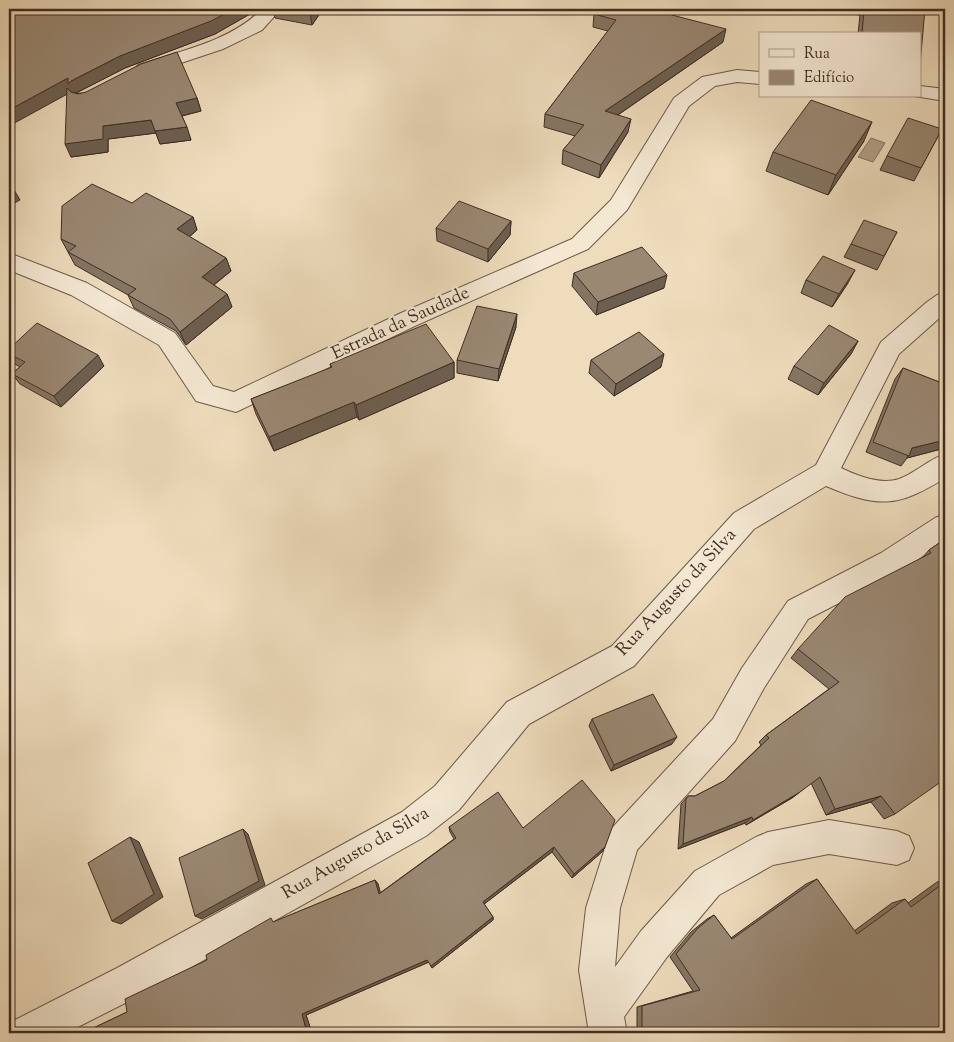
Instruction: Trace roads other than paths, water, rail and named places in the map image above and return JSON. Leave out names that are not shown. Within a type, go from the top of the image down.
[{"type":"street","points":[[131,75],[217,45],[256,26],[272,9]]},
{"type":"street","name":"Estrada da Saudade","points":[[9,260],[79,288],[167,339],[205,394],[236,402],[409,320],[580,244],[619,204],[681,102],[709,80],[737,76],[759,78]]},
{"type":"street","points":[[922,92],[945,95]]},
{"type":"street","points":[[945,301],[890,348],[825,473],[850,484],[878,492],[906,488],[945,465]]},
{"type":"street","name":"Rua Augusto da Silva","points":[[28,1033],[130,981],[414,824],[447,798],[518,713],[623,656],[744,520],[825,473]]},
{"type":"street","points":[[606,1023],[597,970],[603,908],[623,841],[724,730],[753,678],[798,610],[891,562],[945,526]]},
{"type":"street","points":[[606,1023],[654,944],[707,883],[768,848],[829,837],[897,848]]}]
